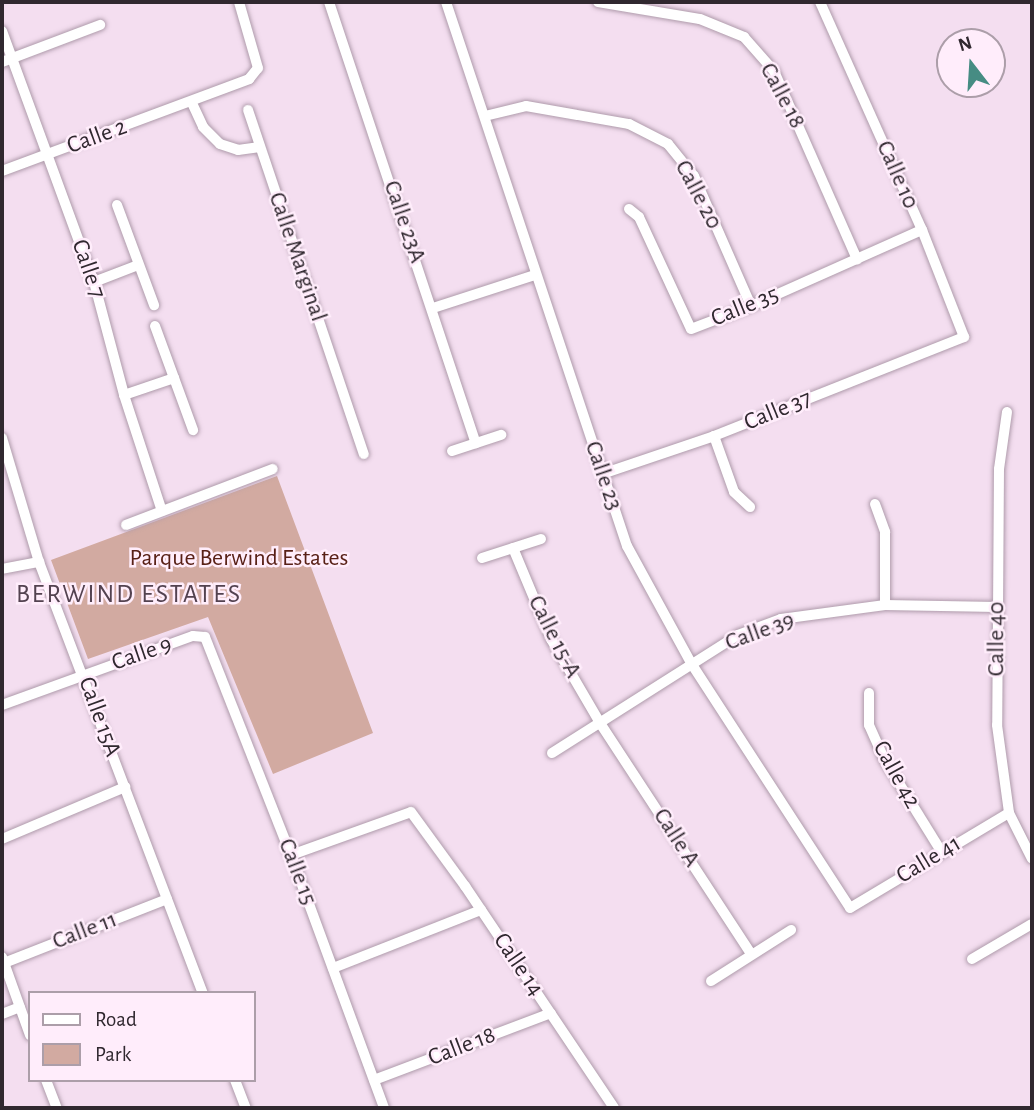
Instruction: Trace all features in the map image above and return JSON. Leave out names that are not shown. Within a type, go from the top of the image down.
[{"type":"street","name":"Calle 2","points":[[2,171],[191,103],[249,79],[258,68],[239,2]]},
{"type":"street","name":"Calle 23A","points":[[329,2],[476,443]]},
{"type":"street","name":"Calle 23","points":[[446,2],[627,545],[691,663],[850,908]]},
{"type":"street","name":"Calle 18","points":[[598,2],[700,19],[744,37],[774,71],[856,259]]},
{"type":"street","name":"Calle 10","points":[[820,2],[922,230],[964,337],[951,342]]},
{"type":"street","points":[[6,60],[100,25]]},
{"type":"street","name":"Calle 7","points":[[2,31],[6,60],[94,282],[124,395],[162,511]]},
{"type":"street","points":[[191,103],[203,127],[220,144],[239,150],[260,148]]},
{"type":"street","name":"Calle 20","points":[[485,116],[526,107],[629,124],[668,144],[694,176],[751,306]]},
{"type":"street","name":"Calle Marginal","points":[[248,110],[364,454]]},
{"type":"street","points":[[117,205],[154,305]]},
{"type":"street","name":"Calle 35","points":[[629,209],[639,217],[691,329],[751,306],[922,230]]},
{"type":"street","points":[[94,282],[138,265]]},
{"type":"street","points":[[433,309],[535,275]]},
{"type":"street","points":[[155,326],[193,430]]},
{"type":"street","name":"Calle 37","points":[[602,474],[714,436],[951,342]]},
{"type":"street","points":[[124,395],[174,378]]},
{"type":"street","name":"Calle 40","points":[[1007,412],[999,470],[997,725],[1009,813],[1032,859]]},
{"type":"street","points":[[452,451],[501,435]]},
{"type":"street","points":[[714,436],[734,492],[750,507]]},
{"type":"street","name":"Calle 15A","points":[[2,443],[39,562],[202,991]]},
{"type":"street","points":[[126,525],[274,469]]},
{"type":"street","points":[[875,504],[885,532],[886,605]]},
{"type":"street","points":[[482,558],[541,539]]},
{"type":"street","name":"Calle 15-A","points":[[513,548],[551,639],[600,723]]},
{"type":"street","points":[[2,569],[39,562]]},
{"type":"street","name":"Calle 39","points":[[552,753],[738,635],[781,619],[886,605],[997,607]]},
{"type":"street","name":"Calle 9","points":[[2,705],[193,636],[205,637]]},
{"type":"street","name":"Calle 15","points":[[205,637],[291,855],[384,1108]]},
{"type":"street","name":"Calle 42","points":[[869,693],[869,725],[884,759],[941,851]]},
{"type":"street","name":"Calle A","points":[[600,723],[751,954]]},
{"type":"street","points":[[2,839],[125,787]]},
{"type":"street","name":"Calle 14","points":[[291,855],[411,812],[481,910],[614,1108]]},
{"type":"street","name":"Calle 41","points":[[850,908],[941,851],[1009,813]]},
{"type":"street","name":"Calle 11","points":[[3,960],[167,899]]},
{"type":"street","points":[[333,968],[481,910]]},
{"type":"street","points":[[972,959],[1032,924]]},
{"type":"street","points":[[711,981],[790,930]]},
{"type":"street","points":[[3,960],[28,1029]]},
{"type":"street","points":[[2,1014],[20,1007]]},
{"type":"street","name":"Calle 18","points":[[374,1080],[551,1013]]},
{"type":"street","points":[[47,1082],[57,1108]]},
{"type":"street","points":[[236,1082],[246,1108]]},
{"type":"green space","name":"Parque Berwind Estates","points":[[277,476],[373,733],[273,774],[208,617],[88,659],[51,560]]},
{"type":"district","name":"BERWIND ESTATES","points":[[129,595]]}]
